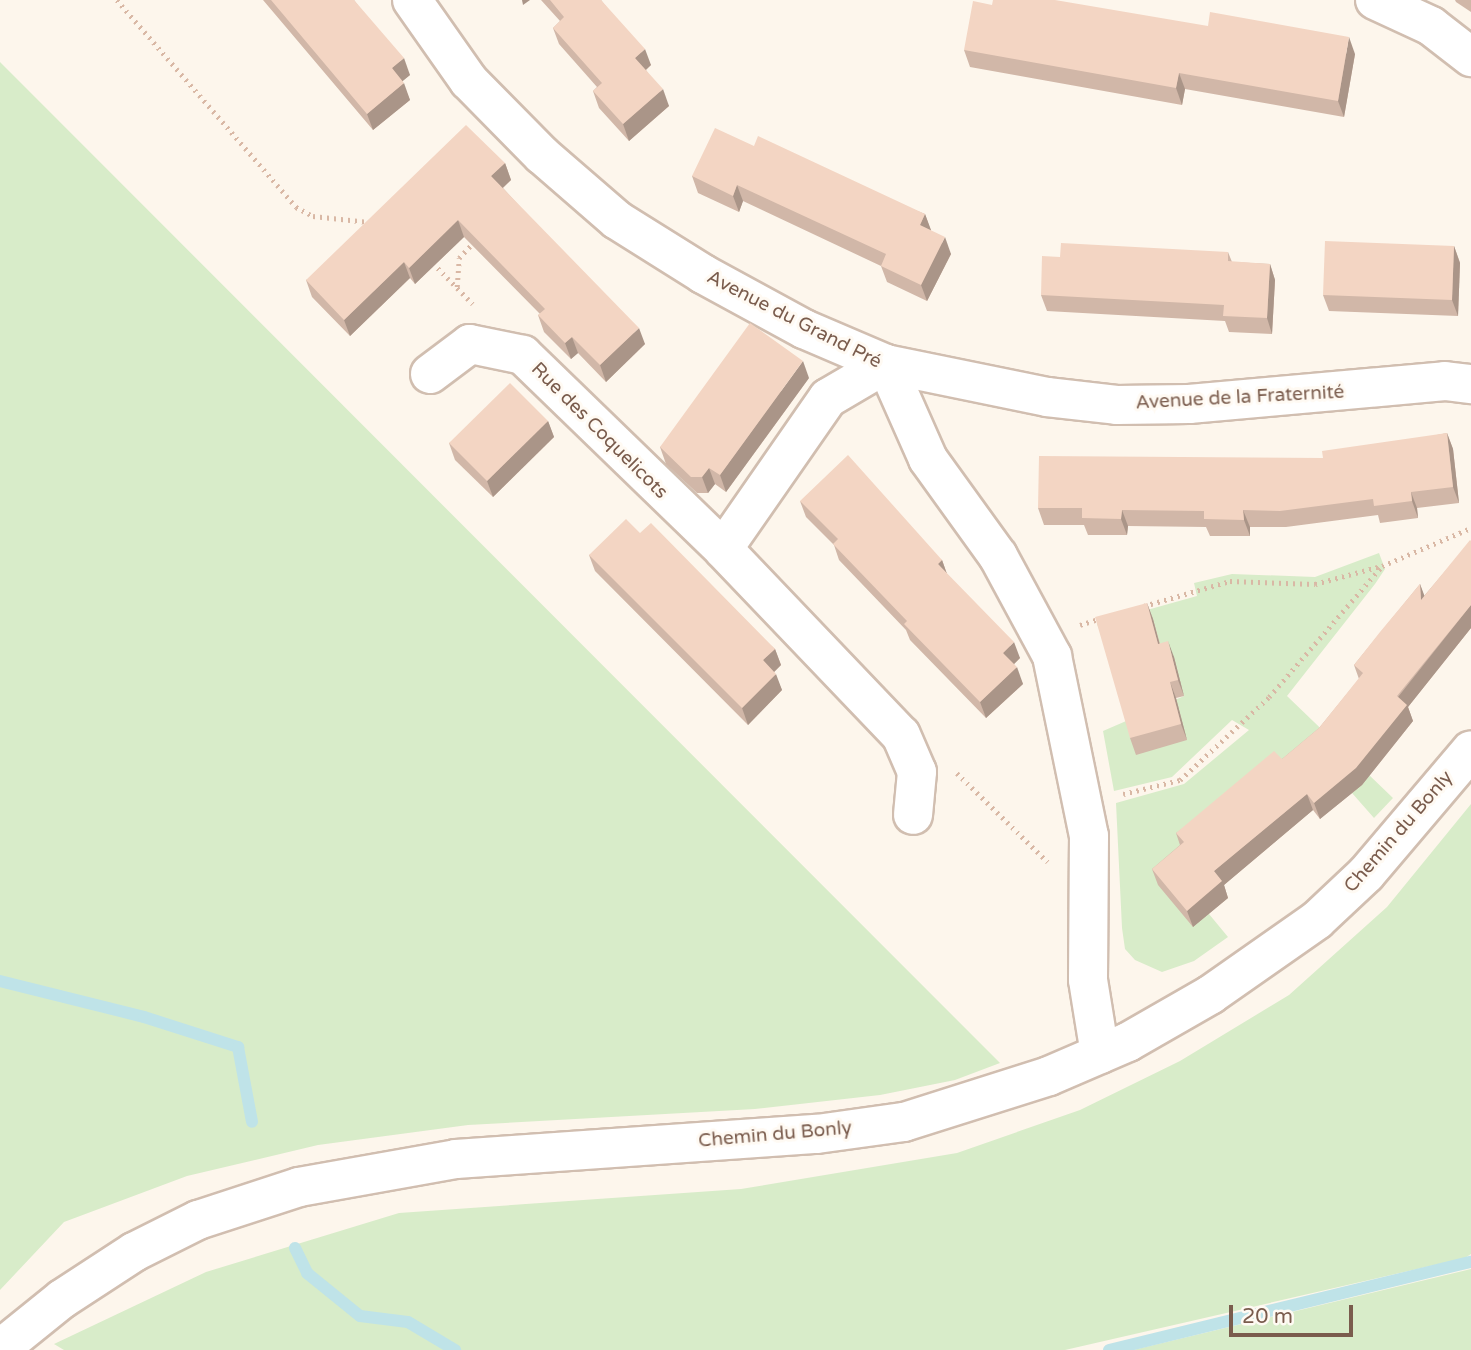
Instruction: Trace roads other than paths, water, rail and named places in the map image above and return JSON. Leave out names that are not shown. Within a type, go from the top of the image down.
[{"type":"street","name":"Avenue du Grand Pré","points":[[412,0],[469,81],[542,155],[617,220],[781,317],[886,365],[928,459],[998,556],[1052,656],[1090,836],[1088,980],[1100,1054]]},
{"type":"street","points":[[1375,0],[1431,26],[1471,57]]},
{"type":"street","name":"Rue des Coquelicots","points":[[430,374],[470,344],[523,355],[723,549],[901,735],[917,772],[913,816]]},
{"type":"street","name":"Avenue de la Fraternité","points":[[886,365],[1047,397],[1117,405],[1230,401],[1445,382],[1471,384]]},
{"type":"street","points":[[723,549],[828,398],[886,365]]},
{"type":"street","name":"Chemin du Bonly","points":[[0,1349],[62,1299],[134,1252],[198,1220],[299,1187],[456,1159],[817,1134],[904,1122],[993,1097],[1100,1054],[1210,995],[1317,920],[1366,874],[1471,750]]},
{"type":"waterway","points":[[0,981],[144,1017],[238,1047],[252,1122]]},
{"type":"waterway","points":[[295,1248],[307,1273],[360,1316],[408,1322],[455,1350]]},
{"type":"waterway","points":[[1109,1350],[1471,1262]]}]
